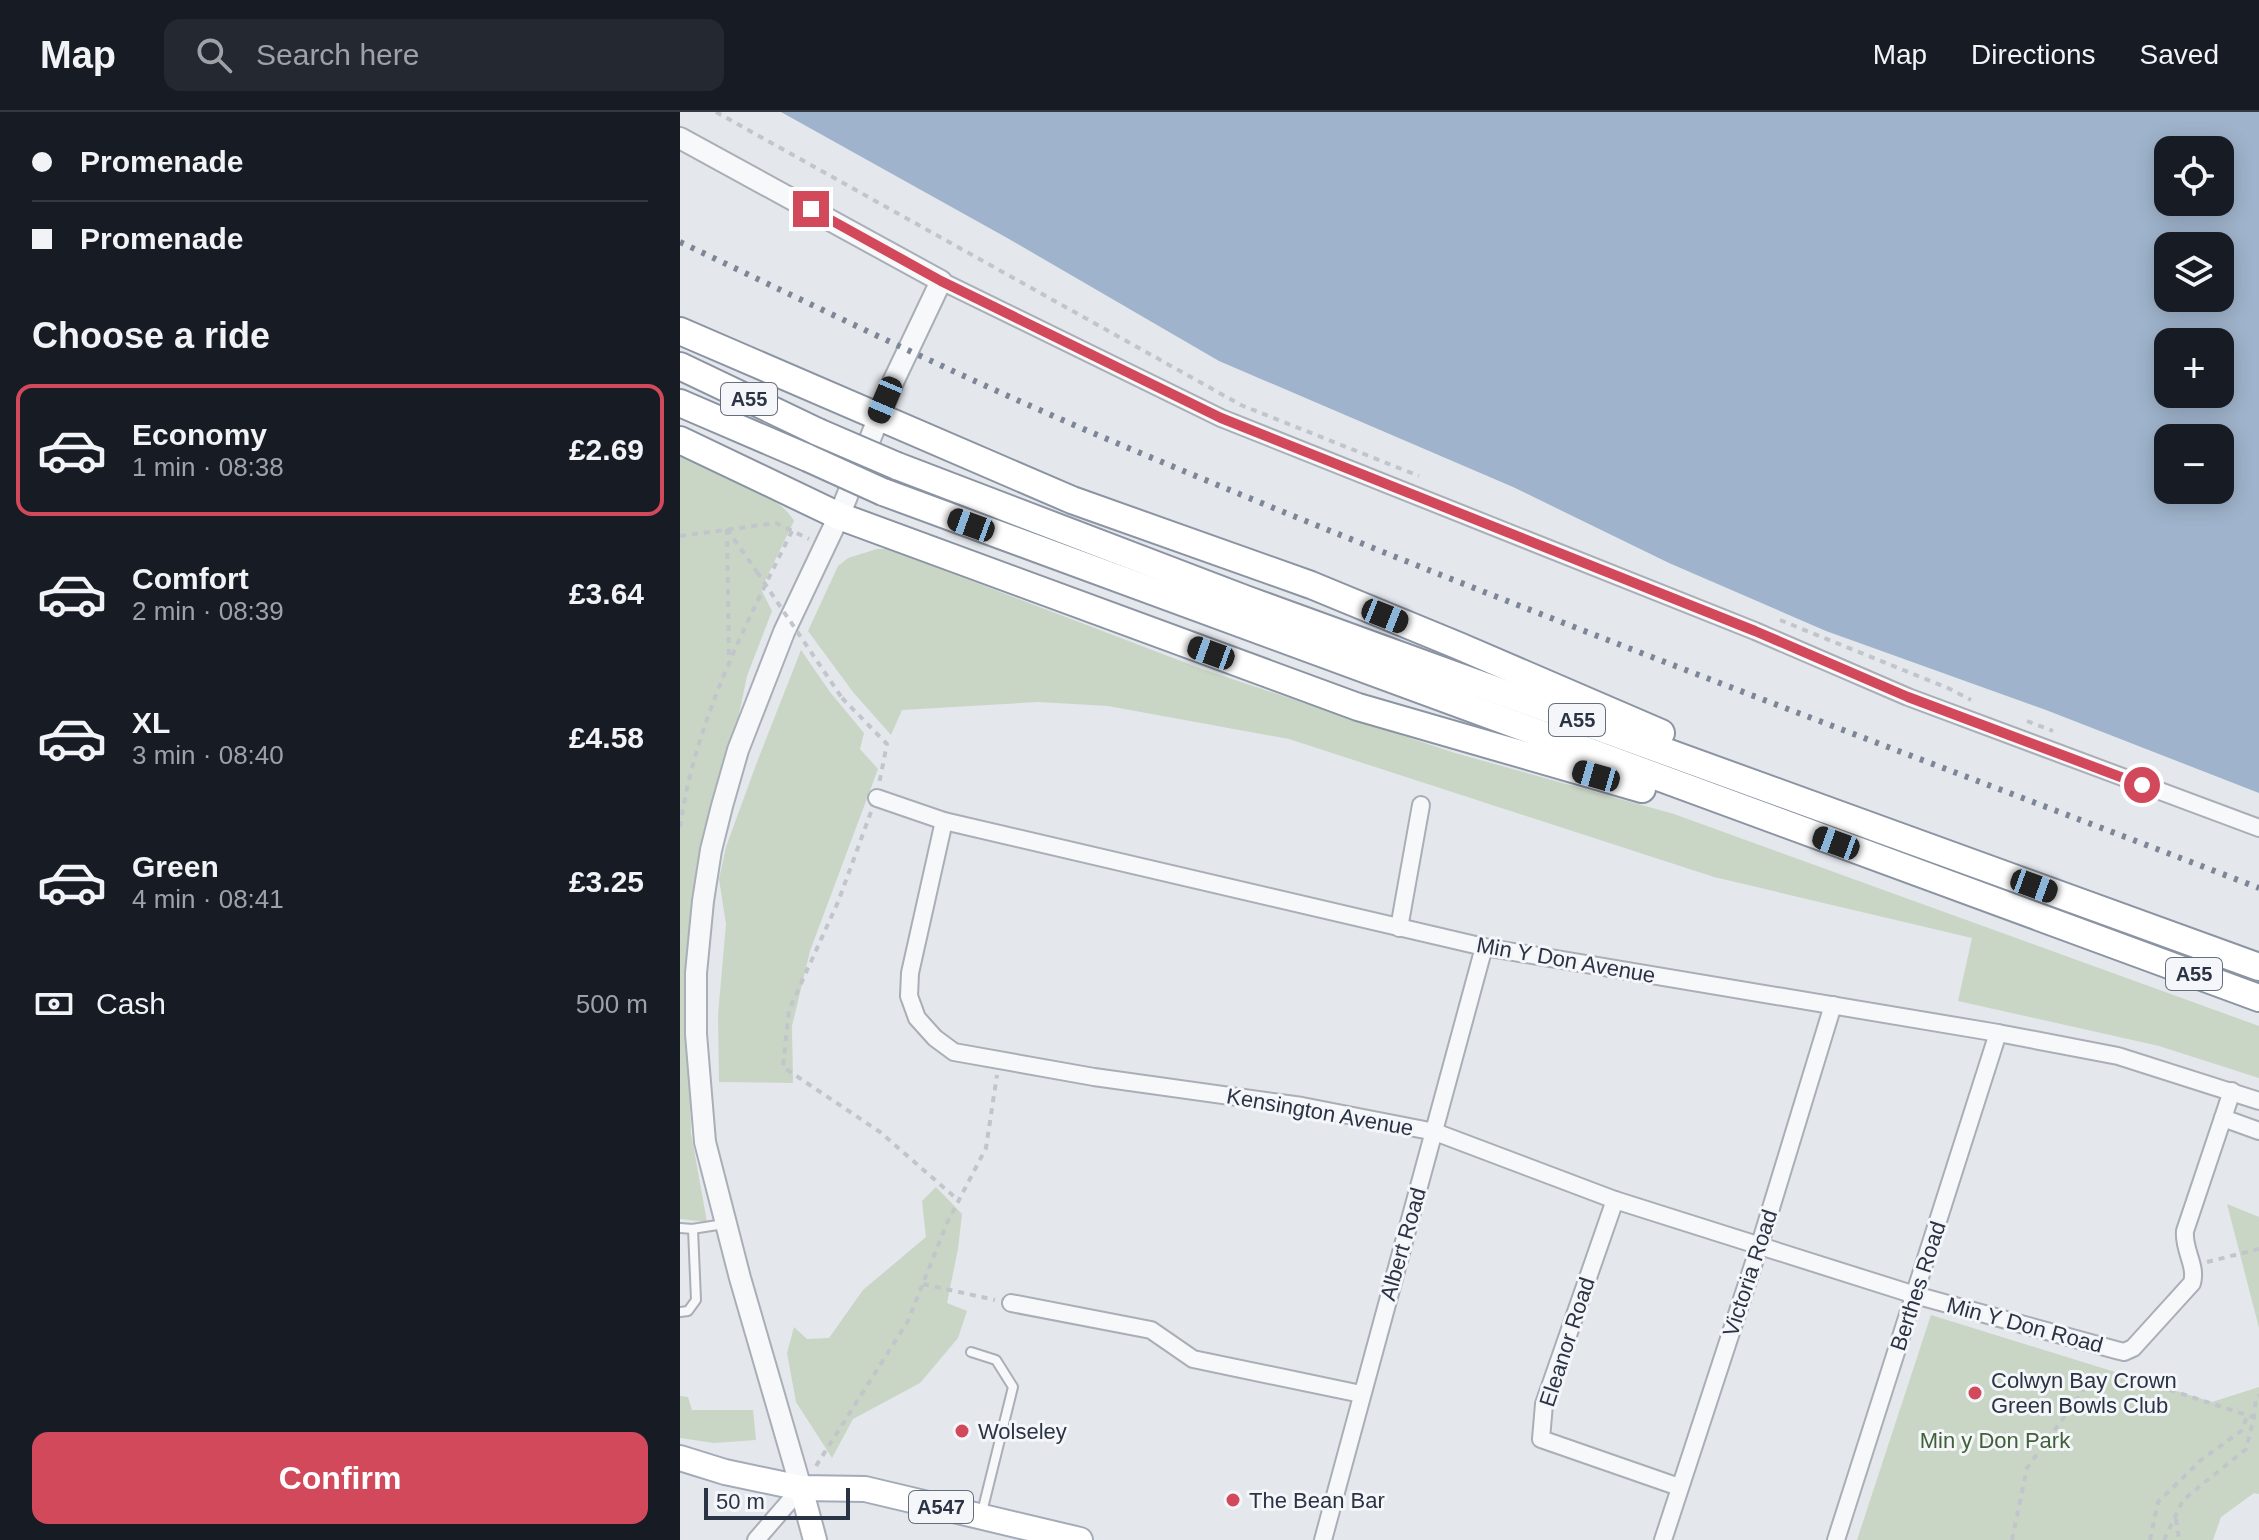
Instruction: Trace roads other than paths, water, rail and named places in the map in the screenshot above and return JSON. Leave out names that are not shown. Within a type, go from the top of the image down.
[{"type":"highway","points":[[680,331],[1072,500],[1311,585],[1446,640],[1866,825]]},
{"type":"highway","name":"A55","points":[[680,366],[897,466],[1245,599],[2259,967]]},
{"type":"highway","name":"A55","points":[[680,403],[883,492],[2259,998]]},
{"type":"highway","points":[[680,440],[839,516],[1358,707],[1864,853]]},
{"type":"main road","name":"A547","points":[[680,1458],[725,1472],[801,1488],[865,1489],[1080,1540]]},
{"type":"main road","points":[[801,1488],[815,1540]]},
{"type":"street","points":[[680,138],[941,281],[1221,418],[1740,625],[1908,697],[2259,828]]},
{"type":"street","points":[[756,1540],[801,1488],[725,1224],[705,1142],[696,1034],[696,973],[703,901],[711,850],[738,750],[784,632],[839,516],[878,417],[941,281]]},
{"type":"street","name":"Min Y Don Avenue","points":[[877,798],[944,821],[1484,947],[2118,1056],[2259,1101]]},
{"type":"street","points":[[1399,928],[1421,805]]},
{"type":"street","name":"Kensington Avenue","points":[[944,821],[910,973],[909,996],[917,1018],[935,1038],[954,1052],[1302,1106],[1435,1132],[1615,1200],[1915,1295]]},
{"type":"street","name":"Albert Road","points":[[1323,1540],[1484,947]]},
{"type":"street","name":"Victoria Road","points":[[1663,1540],[1760,1244],[1833,1005]]},
{"type":"street","name":"Berthes Road","points":[[1836,1540],[1998,1033]]},
{"type":"street","points":[[2232,1091],[2223,1118],[2259,1131]]},
{"type":"street","name":"Min Y Don Road","points":[[1915,1295],[2124,1352],[2133,1348],[2192,1283],[2193,1266],[2185,1247],[2185,1231],[2223,1118]]},
{"type":"street","name":"Eleanor Road","points":[[1615,1200],[1544,1404],[1541,1439],[1679,1487]]},
{"type":"street","points":[[1011,1303],[1151,1330],[1193,1359],[1361,1394]]},
{"type":"lane","points":[[680,1228],[725,1224]]},
{"type":"lane","points":[[680,1312],[688,1311],[696,1300],[692,1229]]},
{"type":"lane","points":[[971,1352],[996,1360],[1013,1387],[981,1517]]},
{"type":"water","points":[[781,112],[2259,112],[2259,793],[2046,710],[1826,631],[1669,563],[1513,487],[1219,361]]},
{"type":"railway","points":[[680,242],[994,390],[1243,496],[1678,667],[2259,888]]},
{"type":"place","name":"Colwyn Bay Crown Green Bowls Club","points":[[1975,1393]]},
{"type":"place","name":"Wolseley","points":[[962,1431]]},
{"type":"place","name":"The Bean Bar","points":[[1233,1500]]},
{"type":"park label","name":"Min y Don Park","points":[[1995,1440]]}]
